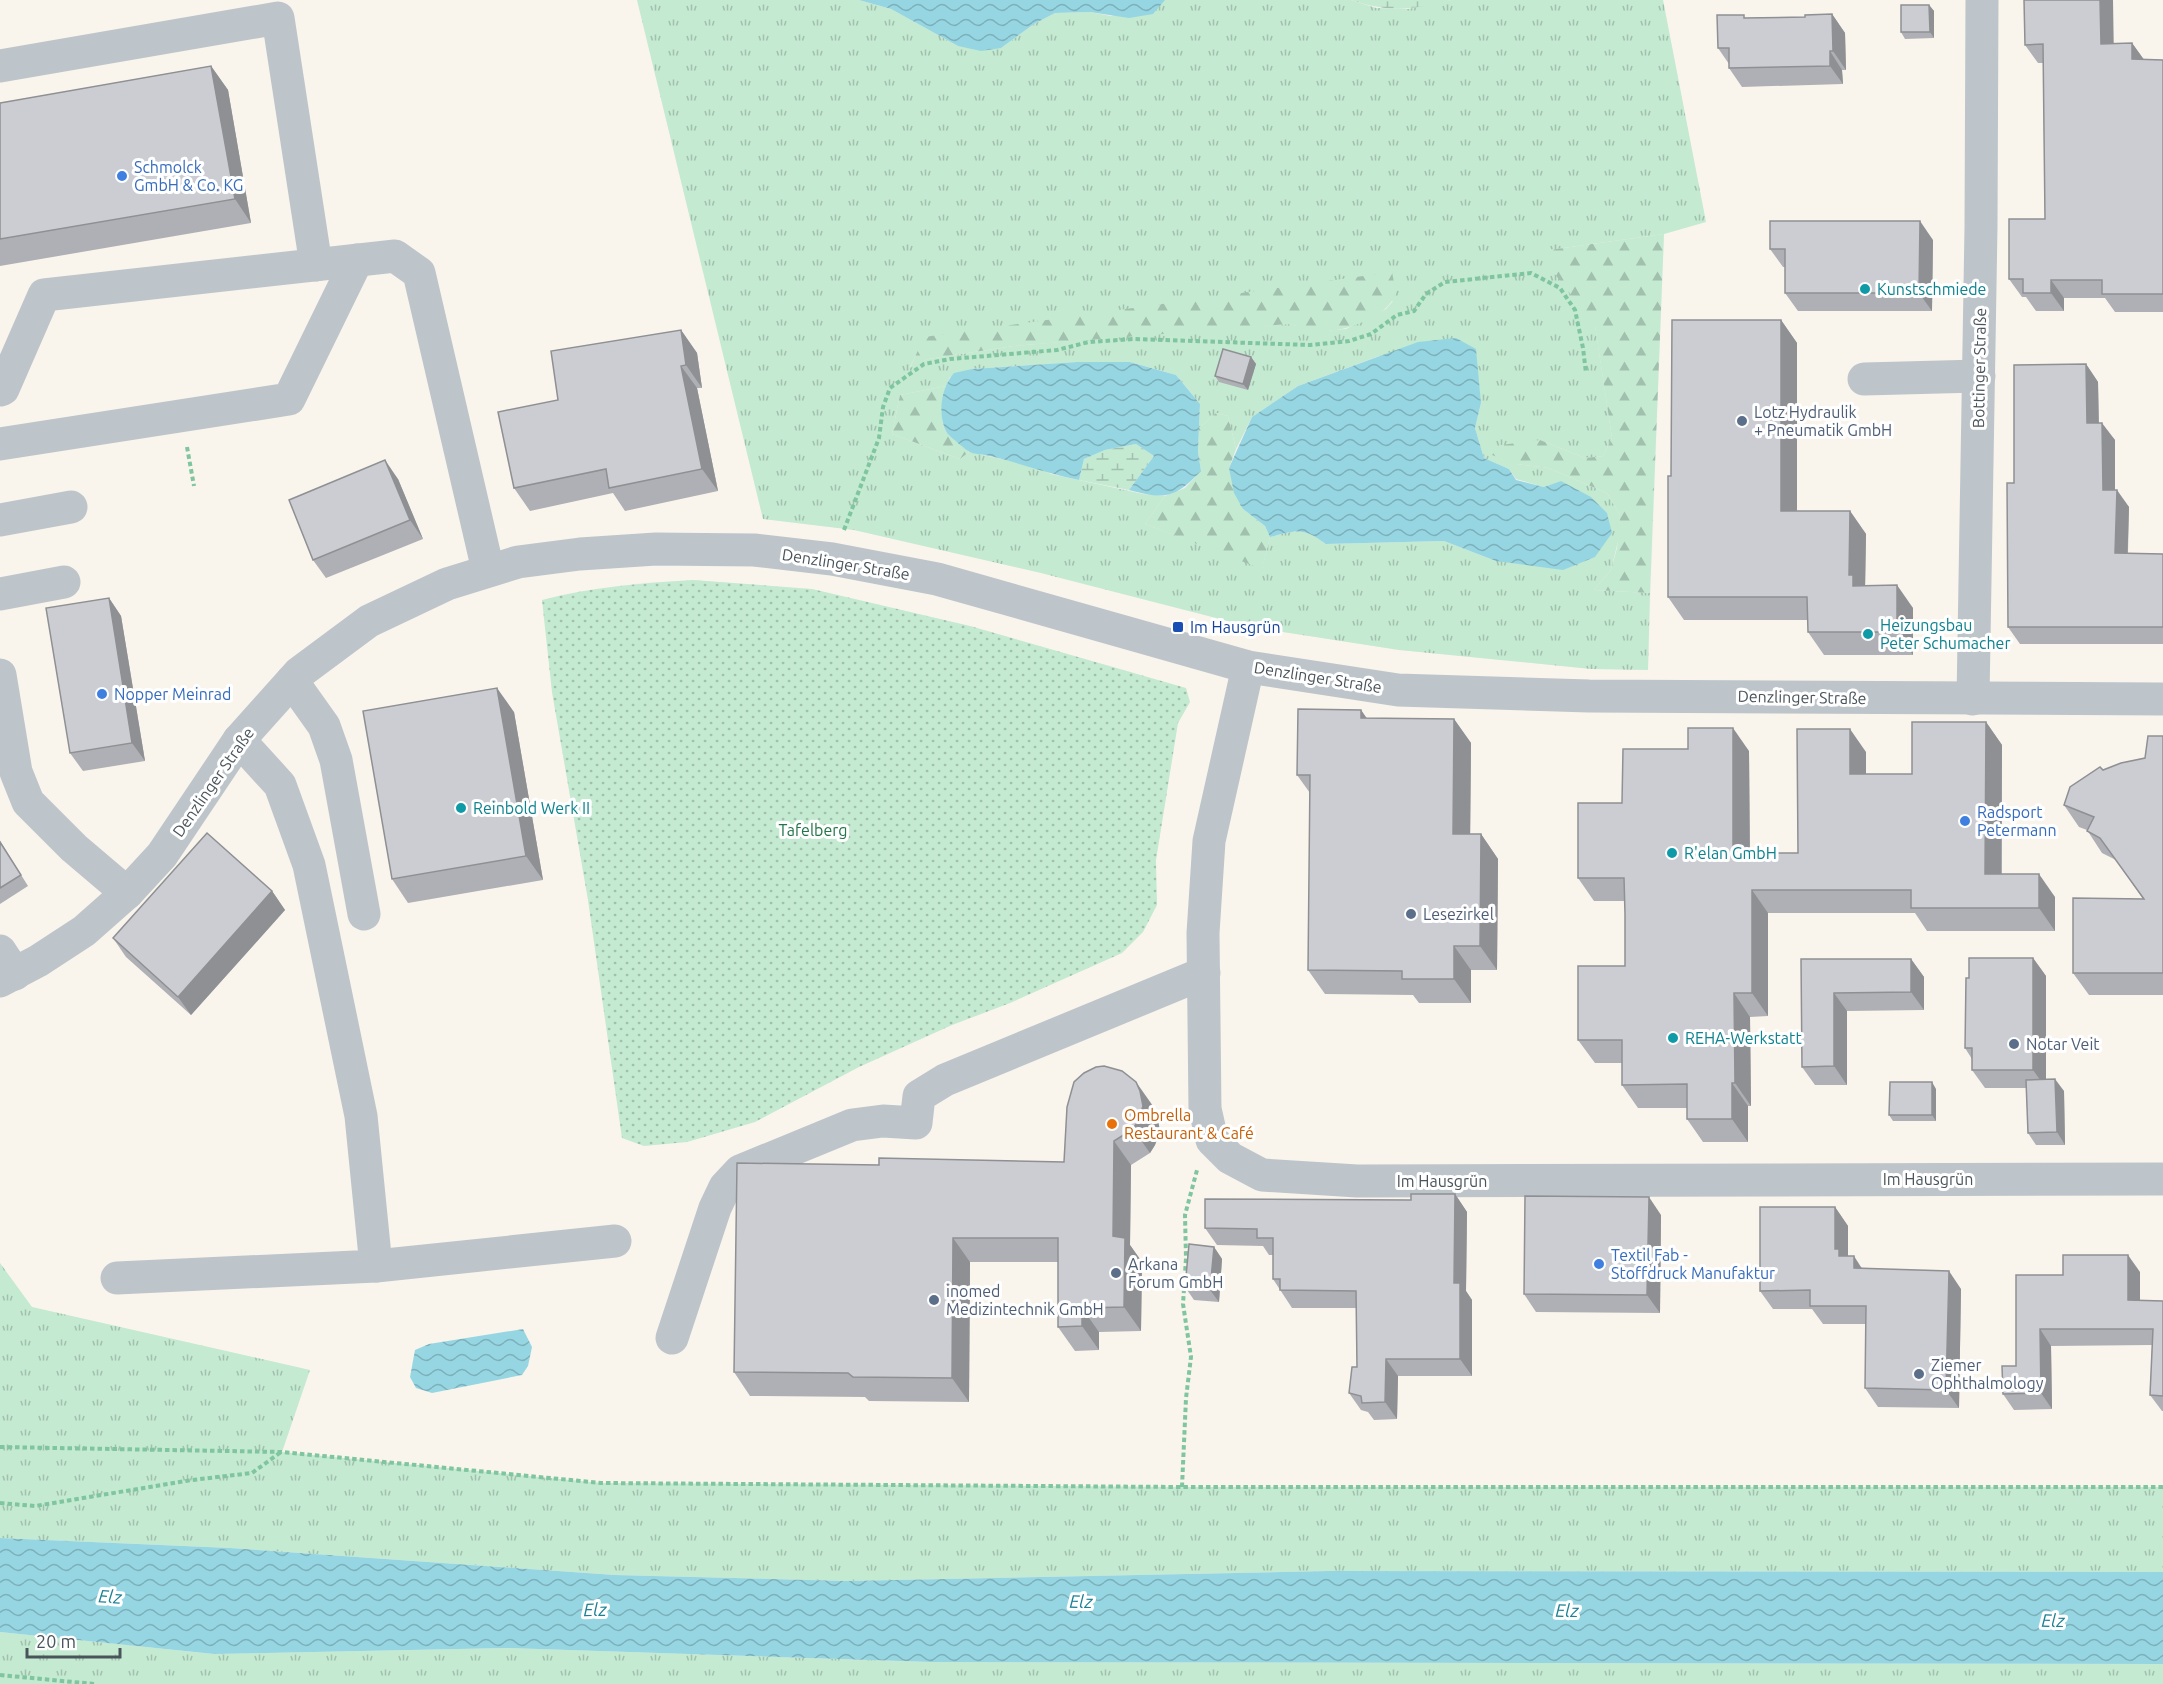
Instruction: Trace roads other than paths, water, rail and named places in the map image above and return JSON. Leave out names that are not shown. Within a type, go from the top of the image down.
[{"type":"street","name":"Bottinger Straße","points":[[1973,699],[1982,0]]},
{"type":"street","points":[[0,66],[278,18],[316,265]]},
{"type":"street","points":[[0,390],[20,353],[44,295],[395,256],[419,273],[488,570]]},
{"type":"street","points":[[0,444],[288,399],[357,260]]},
{"type":"street","points":[[1864,379],[1978,376]]},
{"type":"street","points":[[0,520],[71,507]]},
{"type":"street","name":"Denzlinger Straße","points":[[5,968],[84,931],[128,893],[162,855],[239,740],[299,673],[369,621],[447,584],[488,570],[518,562],[580,554],[656,549],[754,550],[832,560],[937,579],[1248,667],[1398,690],[1589,696],[2163,699]]},
{"type":"street","points":[[0,594],[64,582]]},
{"type":"street","points":[[672,1338],[715,1208],[725,1187],[740,1171],[852,1125],[883,1121],[916,1123],[919,1096],[945,1080],[1204,973],[1203,933],[1209,841],[1248,667]]},
{"type":"street","points":[[0,675],[8,770],[28,802],[74,848],[128,893]]},
{"type":"street","points":[[292,681],[324,726],[336,760],[364,914]]},
{"type":"street","points":[[239,740],[280,785],[309,865],[361,1116],[376,1266]]},
{"type":"street","name":"Im Hausgrün","points":[[1204,973],[1205,1109],[1212,1140],[1230,1158],[1262,1175],[1357,1181],[2163,1179]]},
{"type":"street","points":[[117,1278],[376,1266],[615,1241]]},
{"type":"water","points":[[859,0],[1165,0],[1153,14],[1129,18],[1090,12],[1055,13],[1034,24],[1001,48],[981,51],[958,46],[891,9]]},
{"type":"water","points":[[1456,338],[1476,349],[1481,403],[1475,428],[1484,458],[1509,469],[1516,480],[1544,487],[1561,481],[1591,497],[1607,513],[1612,533],[1595,557],[1563,570],[1496,561],[1444,541],[1326,544],[1305,532],[1270,537],[1265,526],[1243,509],[1234,493],[1229,468],[1252,417],[1298,386],[1418,342]]},
{"type":"water","points":[[1077,362],[1130,362],[1176,375],[1200,404],[1198,452],[1201,471],[1177,492],[1161,496],[1152,495],[1129,490],[1154,456],[1136,444],[1105,450],[1084,459],[1079,480],[970,452],[947,433],[941,410],[943,394],[954,373],[972,369]]},
{"type":"water","points":[[523,1329],[532,1347],[528,1366],[522,1375],[432,1393],[416,1388],[410,1377],[415,1350],[429,1344]]},
{"type":"water","name":"Elz","points":[[0,1538],[230,1548],[615,1575],[847,1581],[1329,1571],[2163,1572],[2163,1664],[931,1662],[507,1648],[214,1654],[0,1632]]},
{"type":"place","name":"Schmolck GmbH & Co. KG","points":[[122,176]]},
{"type":"place","name":"Kunstschmiede","points":[[1865,289]]},
{"type":"place","name":"Lotz Hydraulik + Pneumatik GmbH","points":[[1742,421]]},
{"type":"place","name":"Im Hausgrün","points":[[1178,627]]},
{"type":"place","name":"Heizungsbau Peter Schumacher","points":[[1868,634]]},
{"type":"place","name":"Nopper Meinrad","points":[[102,694]]},
{"type":"place","name":"Reinbold Werk II","points":[[461,808]]},
{"type":"place","name":"Radsport Petermann","points":[[1965,821]]},
{"type":"place","name":"R'elan GmbH","points":[[1672,853]]},
{"type":"place","name":"Lesezirkel","points":[[1411,914]]},
{"type":"place","name":"REHA-Werkstatt","points":[[1673,1038]]},
{"type":"place","name":"Notar Veit","points":[[2014,1044]]},
{"type":"place","name":"Ombrella Restaurant & Café","points":[[1112,1124]]},
{"type":"place","name":"Textil Fab - Stoffdruck Manufaktur","points":[[1599,1264]]},
{"type":"place","name":"Arkana Forum GmbH","points":[[1116,1273]]},
{"type":"place","name":"inomed Medizintechnik GmbH","points":[[934,1300]]},
{"type":"place","name":"Ziemer Ophthalmology","points":[[1919,1374]]},
{"type":"park label","name":"Tafelberg","points":[[813,830]]}]
